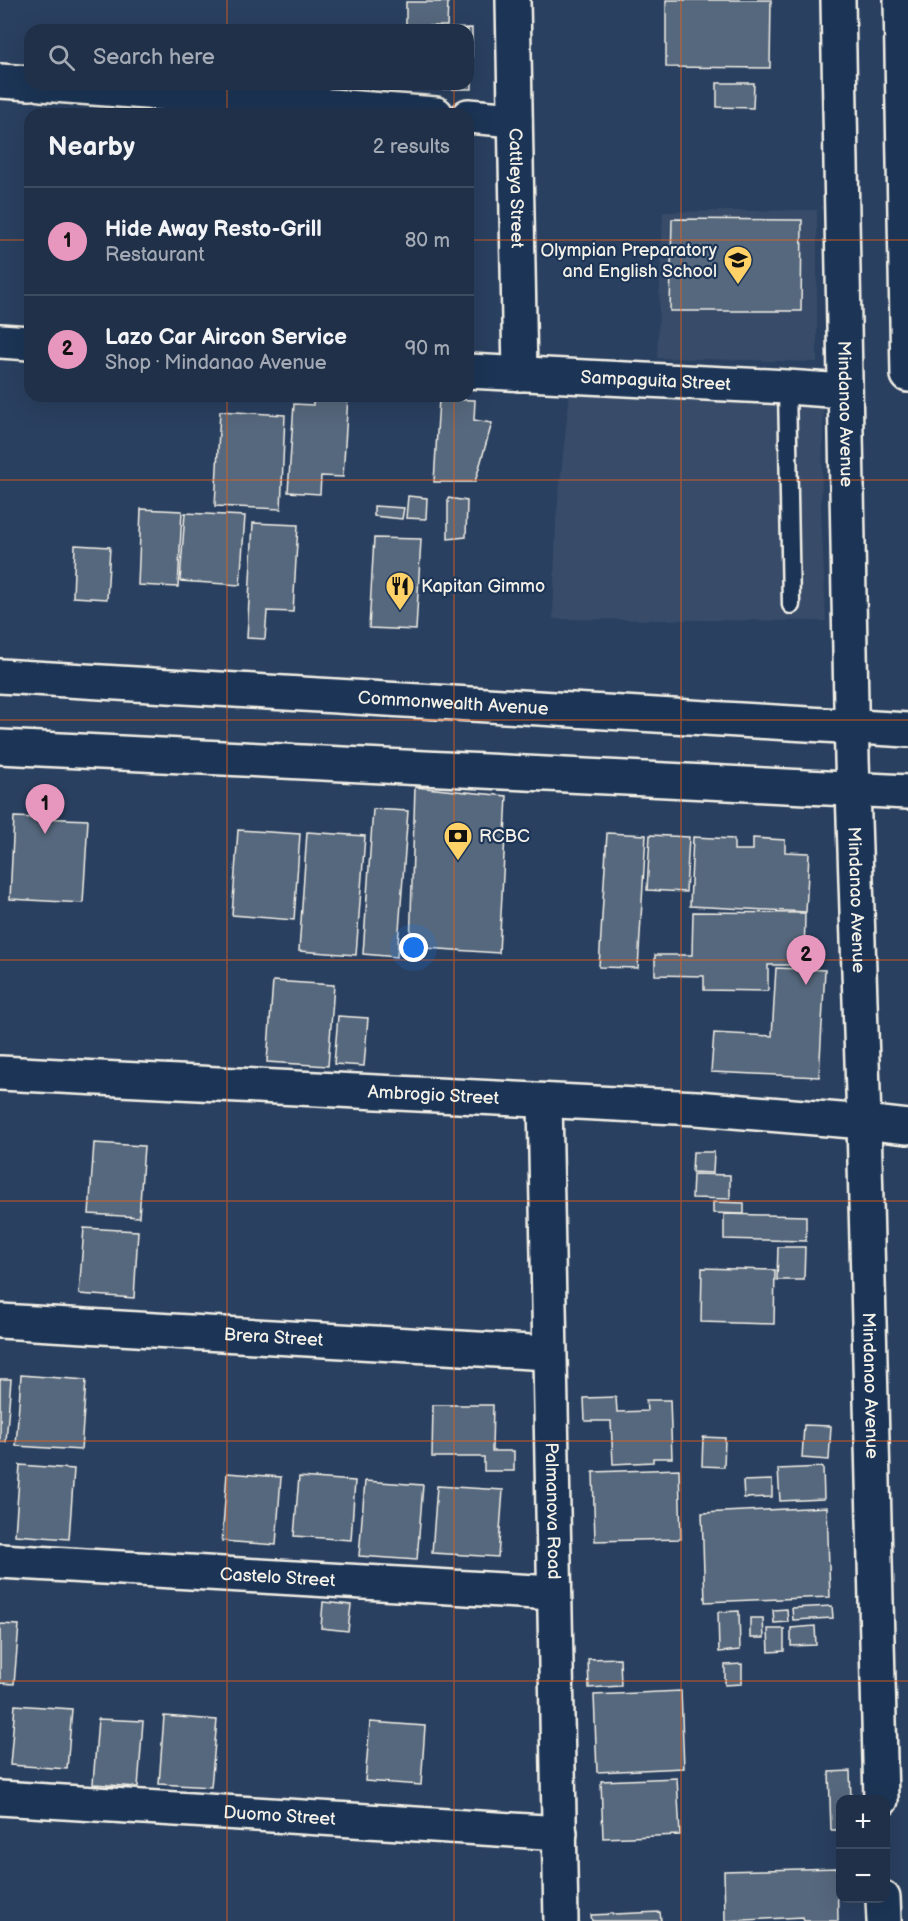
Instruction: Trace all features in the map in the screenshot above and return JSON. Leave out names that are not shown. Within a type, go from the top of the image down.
[{"type":"street","name":"Cattleya Street","points":[[513,0],[520,374]]},
{"type":"street","name":"Mindanao Avenue","points":[[838,0],[851,729],[864,1122],[881,1795]]},
{"type":"street","points":[[901,0],[908,373]]},
{"type":"street","points":[[0,81],[24,83]]},
{"type":"street","points":[[120,90],[357,108]]},
{"type":"street","points":[[474,117],[515,120]]},
{"type":"street","points":[[0,341],[24,343]]},
{"type":"street","name":"Sampaguita Street","points":[[474,370],[844,392]]},
{"type":"street","name":"Commonwealth Avenue","points":[[0,676],[851,729],[908,730]]},
{"type":"street","points":[[0,747],[908,792]]},
{"type":"street","name":"Ambrogio Street","points":[[0,1073],[697,1108],[908,1127]]},
{"type":"street","name":"Palmanova Road","points":[[545,1101],[548,1353],[561,1921]]},
{"type":"street","name":"Brera Street","points":[[0,1321],[548,1353]]},
{"type":"street","name":"Castelo Street","points":[[0,1561],[554,1593]]},
{"type":"street","name":"Duomo Street","points":[[0,1798],[560,1833]]},
{"type":"street","points":[[884,1903],[884,1921]]},
{"type":"lane","points":[[787,387],[791,604]]},
{"type":"shaded area","name":"Olympian Preparatory and English School","points":[[817,210],[817,362],[657,358],[663,212]]},
{"type":"shaded area","points":[[570,391],[824,401],[821,508],[826,621],[553,619],[556,521]]},
{"type":"building","points":[[666,0],[771,0],[770,68],[666,67]]},
{"type":"building","points":[[406,2],[448,2],[447,24],[406,24]]},
{"type":"building","points":[[717,83],[754,83],[753,108],[717,107]]},
{"type":"building","points":[[672,219],[802,220],[801,311],[670,311]]},
{"type":"building","points":[[475,400],[474,420],[492,423],[475,482],[434,482],[439,402],[474,402]]},
{"type":"building","points":[[313,402],[348,402],[343,477],[321,476],[320,494],[288,492],[294,404],[313,405]]},
{"type":"building","points":[[220,411],[285,415],[281,509],[215,506]]},
{"type":"building","points":[[408,496],[427,498],[426,519],[406,518]]},
{"type":"building","points":[[448,498],[467,501],[466,537],[448,539]]},
{"type":"building","points":[[374,506],[404,508],[402,519],[374,516]]},
{"type":"building","points":[[141,509],[182,511],[178,587],[138,585]]},
{"type":"building","points":[[185,513],[245,516],[240,585],[180,581]]},
{"type":"building","points":[[253,523],[298,525],[293,612],[267,611],[265,639],[247,638]]},
{"type":"building","points":[[374,538],[421,539],[416,630],[369,628]]},
{"type":"building","points":[[75,545],[110,547],[107,599],[73,597]]},
{"type":"building","points":[[415,787],[507,796],[499,953],[410,947]]},
{"type":"building","points":[[373,809],[408,811],[397,957],[363,954]]},
{"type":"building","points":[[14,817],[88,820],[83,903],[10,899]]},
{"type":"building","points":[[238,830],[300,834],[294,920],[232,915]]},
{"type":"building","points":[[307,832],[365,836],[356,955],[299,951]]},
{"type":"building","points":[[607,833],[646,835],[638,968],[599,967]]},
{"type":"building","points":[[650,835],[689,837],[686,892],[647,890]]},
{"type":"building","points":[[693,837],[734,839],[734,850],[753,850],[753,838],[785,840],[785,852],[809,853],[806,912],[690,906]]},
{"type":"building","points":[[693,912],[805,913],[804,965],[768,965],[768,991],[704,990],[704,976],[655,975],[655,955],[692,955]]},
{"type":"building","points":[[776,968],[825,970],[819,1077],[711,1072],[714,1033],[772,1036]]},
{"type":"building","points":[[273,981],[334,985],[328,1066],[267,1062]]},
{"type":"building","points":[[338,1016],[368,1018],[364,1066],[334,1064]]},
{"type":"building","points":[[94,1143],[144,1146],[139,1217],[89,1214]]},
{"type":"building","points":[[693,1152],[714,1152],[713,1173],[692,1172]]},
{"type":"building","points":[[693,1174],[730,1175],[730,1199],[692,1198]]},
{"type":"building","points":[[713,1202],[744,1203],[744,1214],[713,1213]]},
{"type":"building","points":[[724,1214],[806,1216],[806,1241],[724,1239]]},
{"type":"building","points":[[84,1228],[138,1231],[134,1298],[79,1294]]},
{"type":"building","points":[[778,1247],[805,1247],[804,1280],[777,1280]]},
{"type":"building","points":[[702,1268],[775,1270],[774,1324],[701,1322]]},
{"type":"building","points":[[21,1375],[86,1380],[81,1450],[16,1446]]},
{"type":"building","points":[[0,1379],[11,1379],[6,1442],[0,1442]]},
{"type":"building","points":[[616,1397],[617,1412],[647,1411],[646,1400],[670,1400],[672,1458],[653,1458],[653,1462],[613,1464],[611,1421],[585,1421],[584,1398]]},
{"type":"building","points":[[433,1405],[493,1405],[492,1451],[514,1451],[514,1471],[484,1471],[484,1457],[432,1457]]},
{"type":"building","points":[[804,1425],[831,1426],[829,1460],[802,1458]]},
{"type":"building","points":[[703,1437],[725,1438],[724,1467],[702,1466]]},
{"type":"building","points":[[20,1465],[74,1469],[69,1539],[15,1535]]},
{"type":"building","points":[[823,1467],[824,1499],[780,1501],[778,1469]]},
{"type":"building","points":[[679,1469],[681,1539],[595,1541],[593,1472]]},
{"type":"building","points":[[227,1473],[281,1477],[276,1545],[222,1541]]},
{"type":"building","points":[[299,1477],[355,1481],[351,1540],[294,1536]]},
{"type":"building","points":[[772,1480],[772,1497],[744,1498],[743,1481]]},
{"type":"building","points":[[365,1481],[423,1485],[417,1560],[359,1556]]},
{"type":"building","points":[[437,1486],[503,1490],[498,1557],[432,1553]]},
{"type":"building","points":[[827,1507],[830,1597],[705,1602],[702,1513]]},
{"type":"building","points":[[323,1602],[351,1605],[348,1631],[321,1628]]},
{"type":"building","points":[[832,1606],[833,1618],[793,1620],[792,1608]]},
{"type":"building","points":[[787,1609],[788,1622],[774,1623],[773,1610]]},
{"type":"building","points":[[739,1611],[740,1650],[719,1652],[718,1612]]},
{"type":"building","points":[[750,1618],[763,1618],[764,1638],[750,1638]]},
{"type":"building","points":[[0,1624],[19,1625],[14,1684],[0,1683]]},
{"type":"building","points":[[815,1626],[816,1645],[791,1646],[791,1628]]},
{"type":"building","points":[[768,1629],[784,1629],[784,1651],[769,1652]]},
{"type":"building","points":[[620,1658],[621,1686],[589,1688],[588,1659]]},
{"type":"building","points":[[742,1664],[742,1684],[725,1685],[725,1665]]},
{"type":"building","points":[[681,1691],[684,1768],[597,1772],[594,1695]]},
{"type":"building","points":[[15,1705],[72,1709],[67,1769],[10,1765]]},
{"type":"building","points":[[164,1716],[217,1720],[211,1787],[159,1784]]},
{"type":"building","points":[[98,1719],[143,1721],[138,1787],[93,1784]]},
{"type":"building","points":[[370,1722],[425,1726],[421,1785],[365,1781]]},
{"type":"building","points":[[850,1771],[851,1795],[836,1795],[836,1830],[831,1830],[829,1772]]},
{"type":"building","points":[[677,1778],[680,1835],[603,1838],[601,1781]]},
{"type":"building","points":[[836,1868],[838,1921],[804,1921],[803,1917],[725,1921],[724,1871]]},
{"type":"building","points":[[660,1912],[661,1921],[592,1921],[591,1915]]},
{"type":"place","name":"Olympian Preparatory and English School","points":[[738,286]]},
{"type":"place","name":"Kapitan Gimmo","points":[[400,612]]},
{"type":"place","name":"Hide Away Resto-Grill","points":[[45,834]]},
{"type":"place","name":"RCBC","points":[[458,862]]},
{"type":"place","name":"Lazo Car Aircon Service","points":[[806,985]]}]
